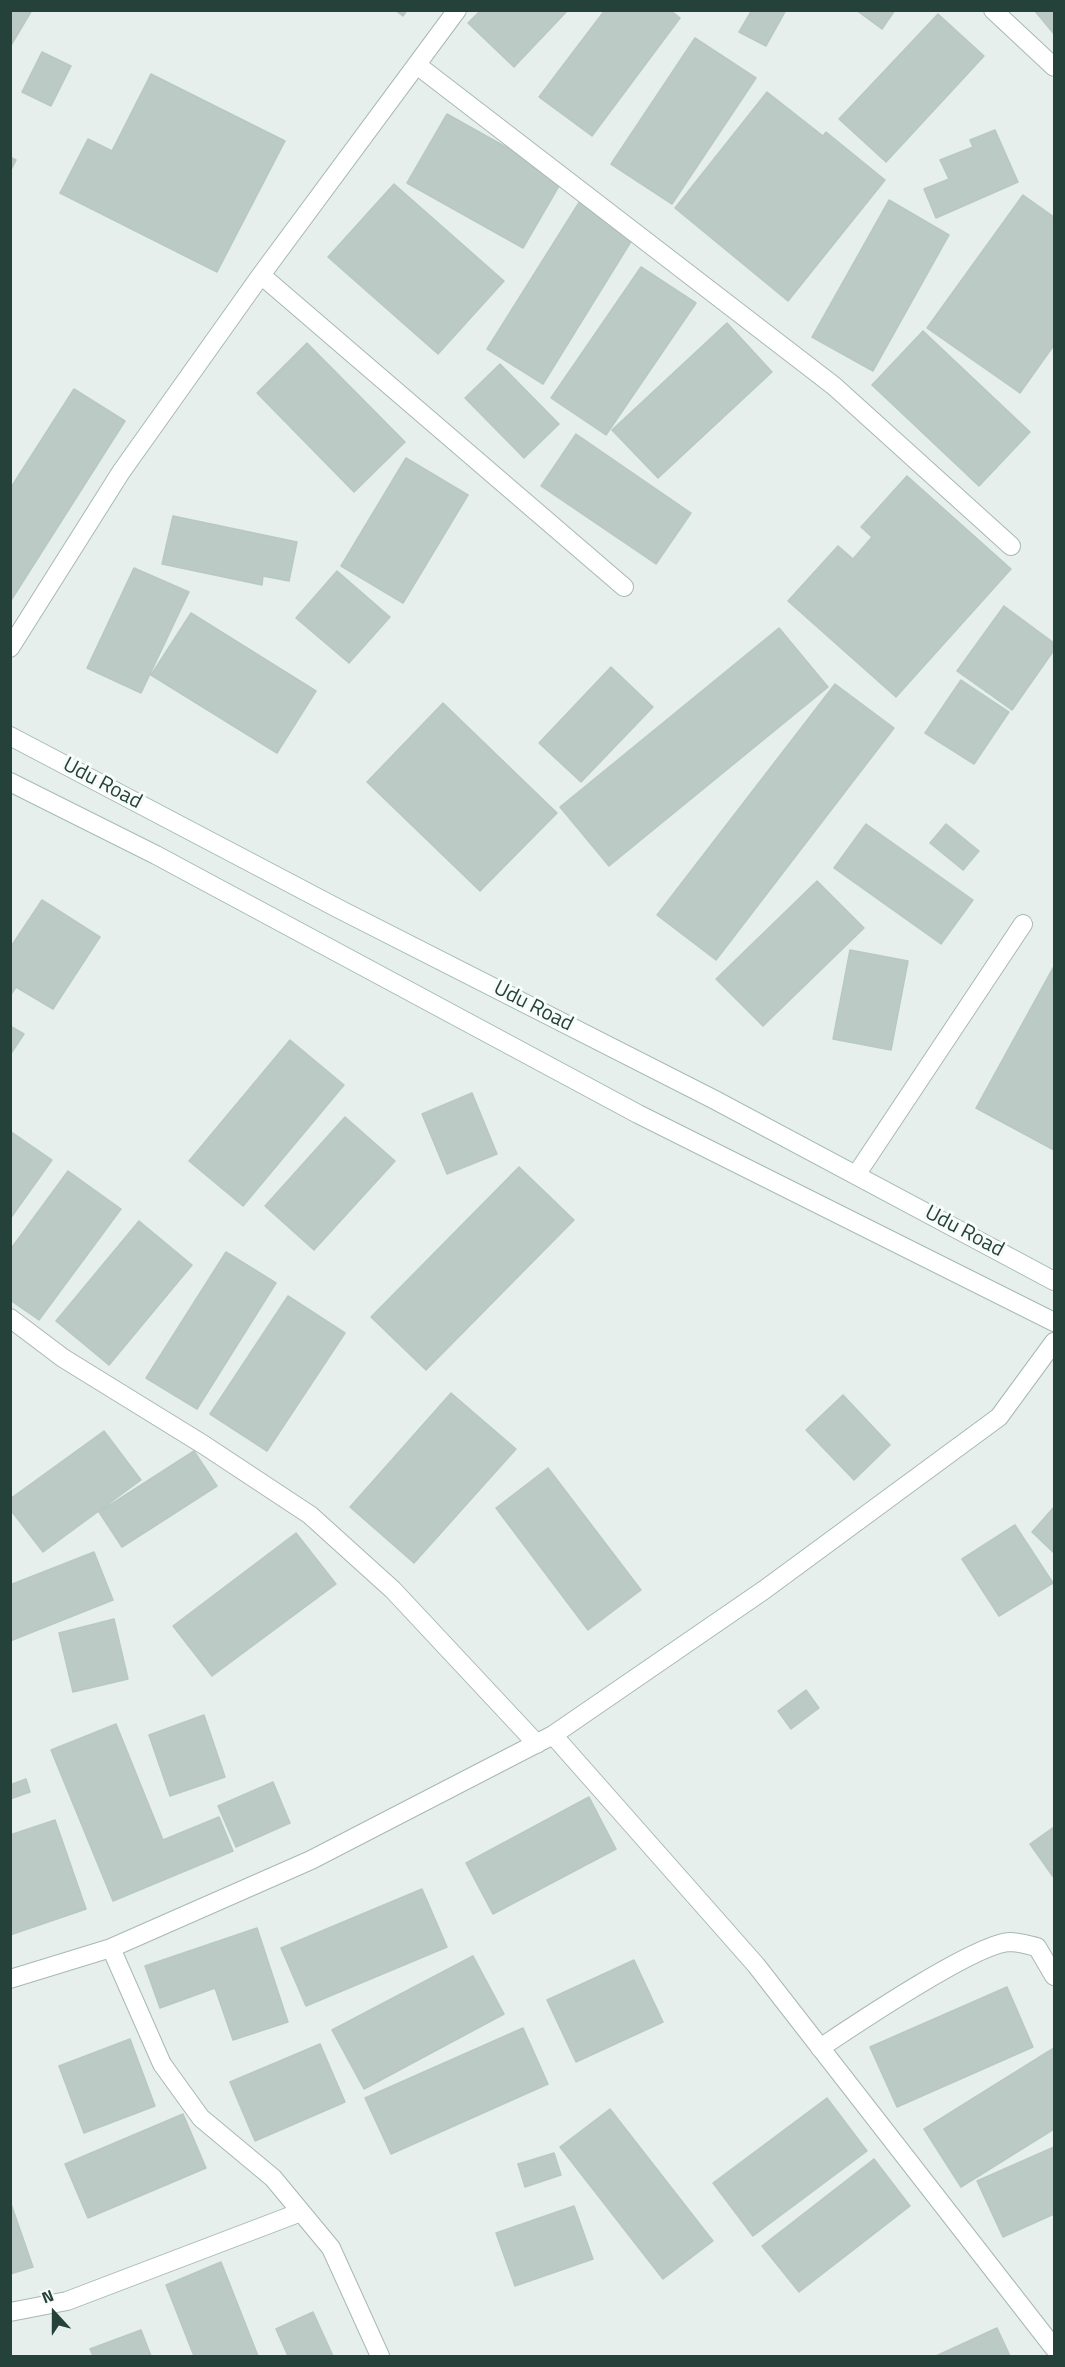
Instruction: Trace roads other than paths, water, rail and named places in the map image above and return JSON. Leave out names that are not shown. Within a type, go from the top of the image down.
[{"type":"street","points":[[10,648],[121,472],[261,275],[457,10]]},
{"type":"street","points":[[993,10],[1054,67]]},
{"type":"street","points":[[417,65],[834,386],[1011,546]]},
{"type":"street","points":[[261,275],[624,587]]},
{"type":"street","name":"Udu Road","points":[[10,736],[341,910],[715,1100],[1054,1281]]},
{"type":"street","name":"Udu Road","points":[[10,782],[156,855],[638,1114],[1054,1322]]},
{"type":"street","points":[[856,1175],[1023,924]]},
{"type":"street","points":[[10,1318],[63,1358],[204,1445],[310,1515],[393,1590],[545,1739],[756,1965],[1054,2348]]},
{"type":"street","points":[[10,1979],[111,1948],[311,1860],[545,1739],[764,1590],[999,1417],[1054,1342]]},
{"type":"street","points":[[820,2048],[885,2005],[974,1955],[1008,1942],[1037,1947],[1054,1976]]},
{"type":"street","points":[[111,1948],[162,2064],[201,2118],[273,2178],[331,2248],[380,2356]]},
{"type":"street","points":[[10,2312],[67,2301],[301,2211]]}]
